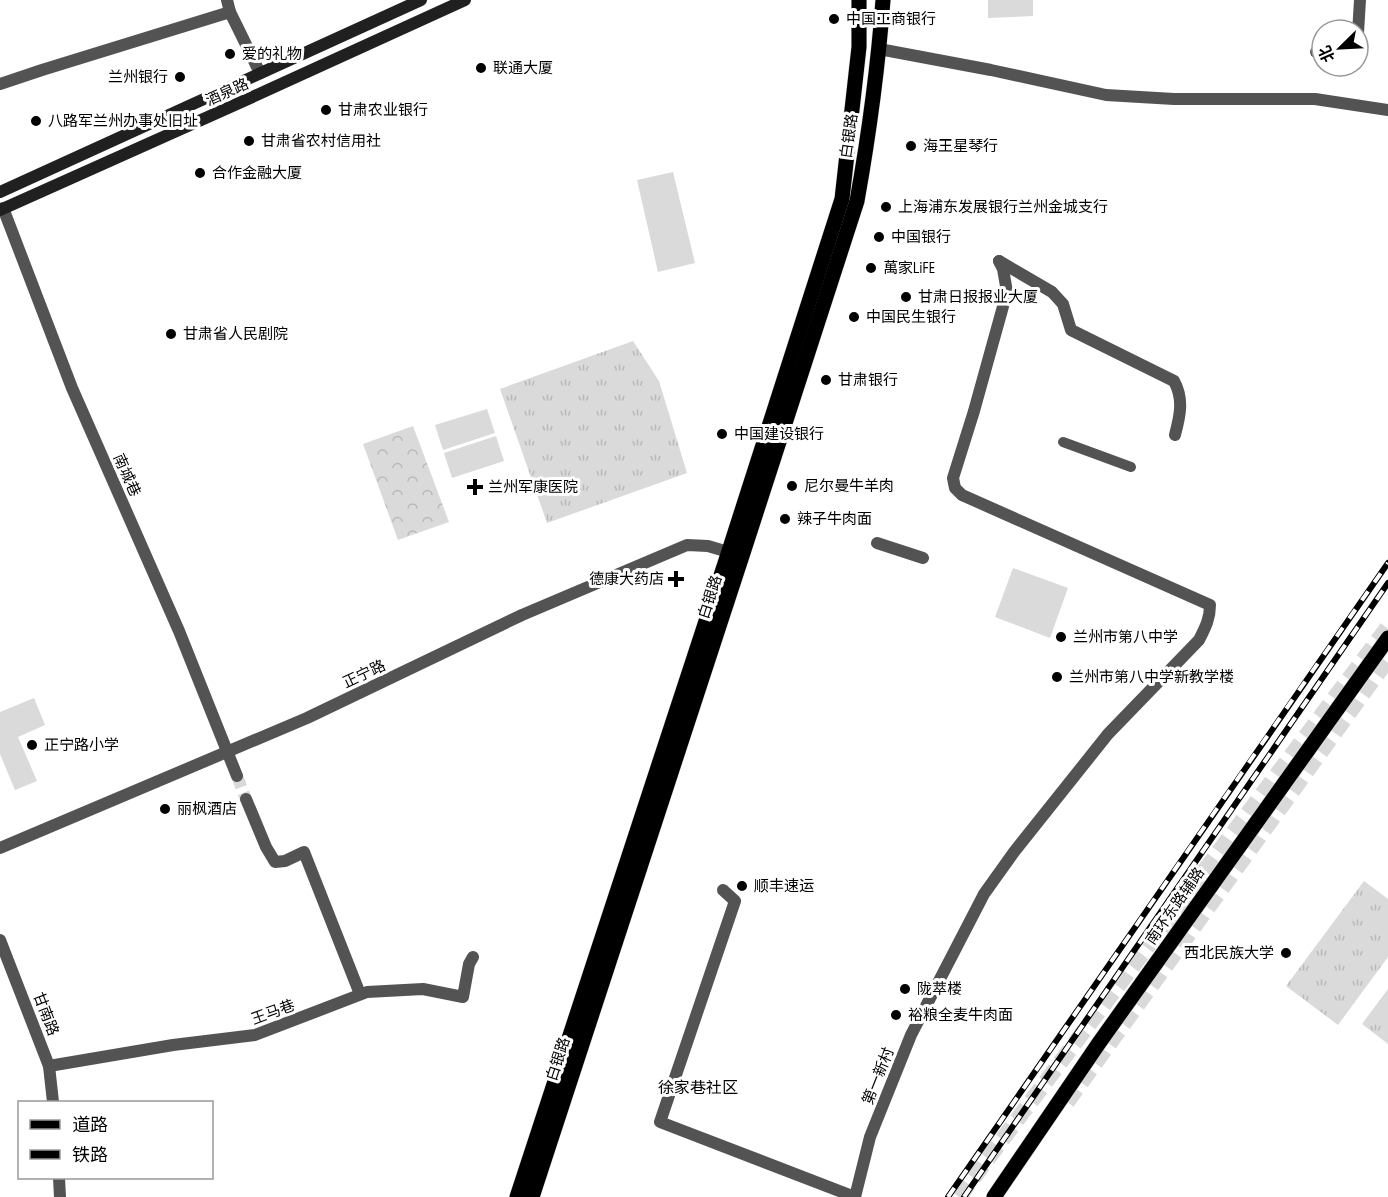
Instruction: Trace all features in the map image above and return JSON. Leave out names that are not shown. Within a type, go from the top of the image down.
[{"type":"main road","name":"酒泉路","points":[[0,192],[421,0]]},
{"type":"main road","name":"酒泉路","points":[[2,209],[465,0]]},
{"type":"main road","name":"白银路","points":[[532,1197],[736,554],[843,199],[859,47],[859,0]]},
{"type":"main road","name":"白银路","points":[[517,1197],[856,201],[866,150],[883,0]]},
{"type":"main road","name":"南环东路辅路","points":[[994,1197],[1106,1034],[1388,638]]},
{"type":"street","points":[[1359,18],[1360,0]]},
{"type":"street","name":"酒泉路","points":[[0,84],[229,6],[260,73]]},
{"type":"street","points":[[879,49],[1106,95],[1174,99],[1315,99],[1388,110]]},
{"type":"street","name":"南城巷","points":[[2,209],[72,388],[179,631],[237,776]]},
{"type":"street","name":"第一新村","points":[[723,890],[735,900],[660,1122],[855,1197],[870,1137],[910,1035],[984,894],[1014,852],[1103,740],[1199,640],[1208,621],[1210,605],[962,495],[955,488],[953,478],[1007,292],[1004,269],[999,261],[1052,292],[1064,304],[1071,330],[1174,381],[1180,392],[1180,415],[1175,435]]},
{"type":"street","points":[[1063,442],[1131,467]]},
{"type":"street","points":[[877,543],[923,558]]},
{"type":"street","name":"正宁路","points":[[0,848],[307,718],[522,615],[687,545],[708,546],[736,554]]},
{"type":"street","points":[[246,799],[266,847],[275,862],[285,861],[304,852],[360,994]]},
{"type":"street","name":"甘南路","points":[[0,940],[49,1066],[53,1101]]},
{"type":"street","name":"王马巷","points":[[49,1066],[172,1045],[255,1035],[367,992],[423,990],[463,997],[469,964],[473,957]]},
{"type":"street","points":[[59,1179],[60,1197]]},
{"type":"green space","points":[[988,0],[1033,0],[1033,16],[988,18]]},
{"type":"green space","points":[[673,172],[695,263],[658,272],[637,180]]},
{"type":"green space","points":[[633,341],[659,381],[687,473],[547,523],[500,389]]},
{"type":"green space","points":[[487,409],[495,433],[443,450],[435,425]]},
{"type":"green space","points":[[413,426],[449,522],[398,540],[363,444]]},
{"type":"green space","points":[[496,436],[504,461],[452,478],[444,453]]},
{"type":"green space","points":[[1013,568],[1068,588],[1050,638],[995,617]]},
{"type":"green space","points":[[34,698],[45,725],[18,737],[37,781],[15,790],[0,754],[0,712]]},
{"type":"green space","points":[[1364,881],[1388,899],[1388,957],[1338,1025],[1286,986]]},
{"type":"green space","points":[[1388,989],[1388,1044],[1362,1024]]},
{"type":"tunnel","points":[[959,1197],[1388,627]]},
{"type":"tunnel","points":[[1067,1102],[1388,659]]},
{"type":"tunnel","points":[[237,776],[246,799]]},
{"type":"railway","points":[[948,1197],[1388,563]]},
{"type":"railway","points":[[964,1197],[1388,583]]},
{"type":"place","name":"中国工商银行","points":[[834,19]]},
{"type":"place","name":"爱的礼物","points":[[230,54]]},
{"type":"place","name":"联通大厦","points":[[481,68]]},
{"type":"place","name":"兰州银行","points":[[180,77]]},
{"type":"place","name":"甘肃农业银行","points":[[326,110]]},
{"type":"place","name":"八路军兰州办事处旧址","points":[[36,121]]},
{"type":"place","name":"甘肃省农村信用社","points":[[249,141]]},
{"type":"place","name":"海王星琴行","points":[[911,146]]},
{"type":"place","name":"合作金融大厦","points":[[200,173]]},
{"type":"place","name":"上海浦东发展银行兰州金城支行","points":[[886,207]]},
{"type":"place","name":"中国银行","points":[[879,237]]},
{"type":"place","name":"萬家LiFE","points":[[871,268]]},
{"type":"place","name":"甘肃日报报业大厦","points":[[906,297]]},
{"type":"place","name":"中国民生银行","points":[[854,317]]},
{"type":"place","name":"甘肃省人民剧院","points":[[171,334]]},
{"type":"place","name":"甘肃银行","points":[[826,380]]},
{"type":"place","name":"中国建设银行","points":[[722,434]]},
{"type":"place","name":"尼尔曼牛羊肉","points":[[792,486]]},
{"type":"place","name":"兰州军康医院","points":[[475,487]]},
{"type":"place","name":"辣子牛肉面","points":[[785,519]]},
{"type":"place","name":"德康大药店","points":[[676,579]]},
{"type":"place","name":"兰州市第八中学","points":[[1061,637]]},
{"type":"place","name":"兰州市第八中学新教学楼","points":[[1057,677]]},
{"type":"place","name":"正宁路小学","points":[[32,745]]},
{"type":"place","name":"丽枫酒店","points":[[165,809]]},
{"type":"place","name":"顺丰速运","points":[[742,886]]},
{"type":"place","name":"西北民族大学","points":[[1286,953]]},
{"type":"place","name":"陇萃楼","points":[[905,989]]},
{"type":"place","name":"裕粮全麦牛肉面","points":[[896,1015]]},
{"type":"district","name":"徐家巷社区","points":[[698,1087]]}]
